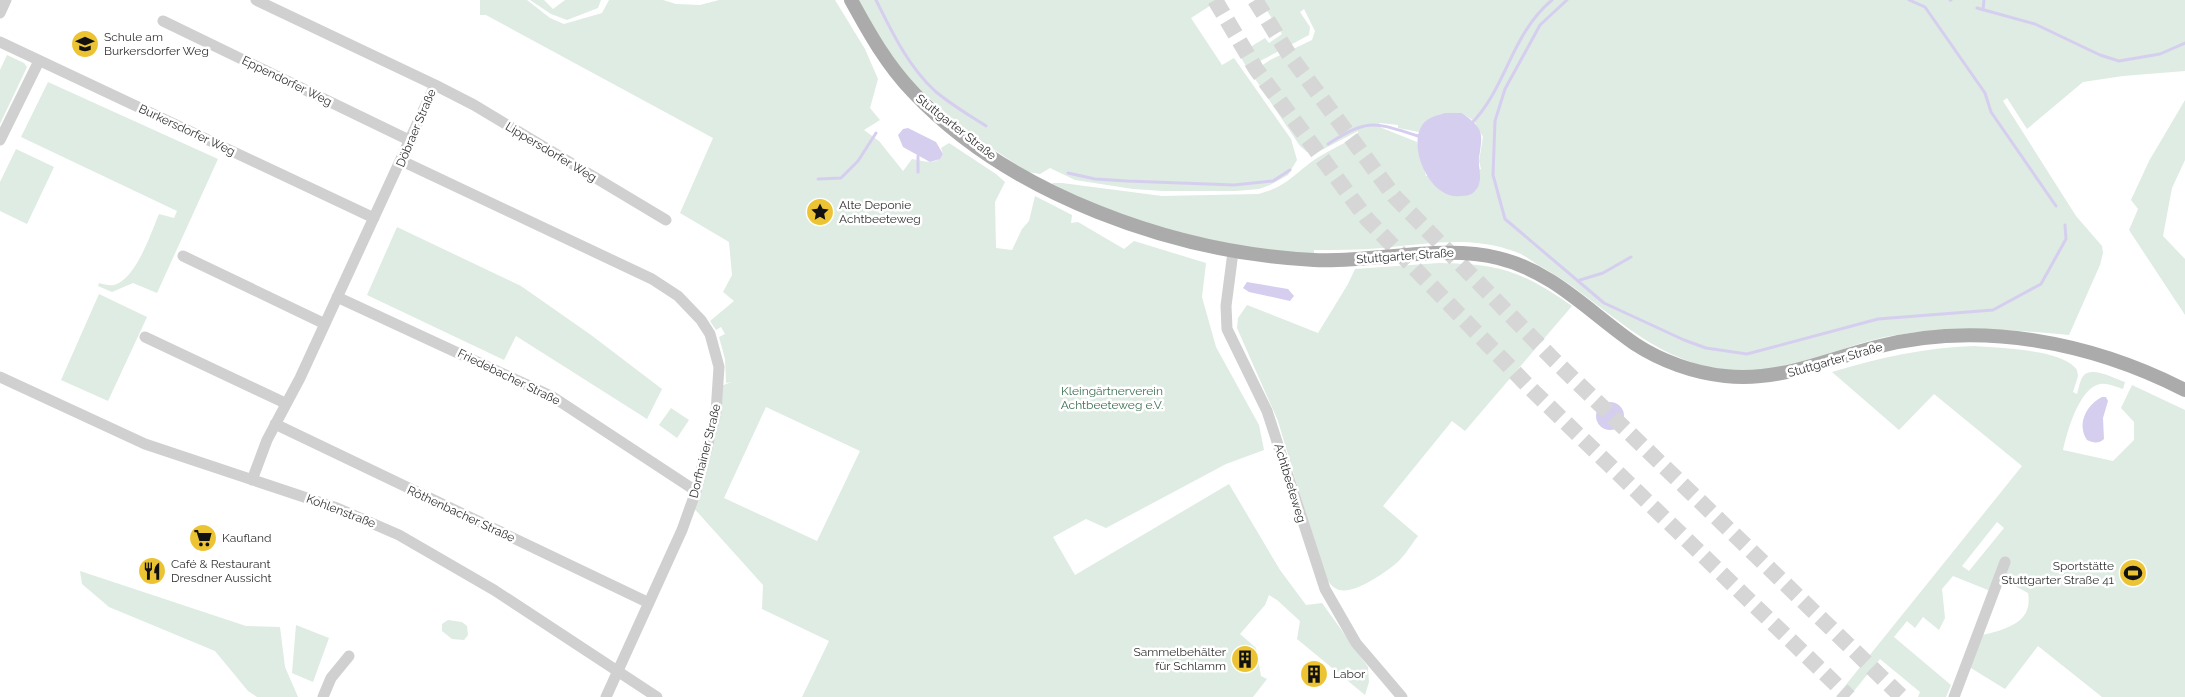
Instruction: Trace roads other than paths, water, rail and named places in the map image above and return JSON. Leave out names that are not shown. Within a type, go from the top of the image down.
[{"type":"main road","name":"Stuttgarter Straße","points":[[851,0],[878,48],[914,93],[948,123],[1000,162],[1055,192],[1108,216],[1186,242],[1233,252],[1331,260],[1362,260],[1444,252],[1471,253],[1498,258],[1517,264],[1555,282],[1630,340],[1654,355],[1697,371],[1724,376],[1778,376],[1805,370],[1879,346],[1915,339],[1994,337],[2047,343],[2086,351],[2139,368],[2185,390]]},
{"type":"street","points":[[0,14],[6,0]]},
{"type":"street","name":"Döbraer Straße","points":[[252,480],[275,424],[300,378],[436,85],[256,0]]},
{"type":"street","name":"Eppendorfer Weg","points":[[163,21],[411,141]]},
{"type":"street","name":"Burkersdorfer Weg","points":[[0,42],[374,218]]},
{"type":"street","points":[[0,140],[39,60]]},
{"type":"street","name":"Lippersdorfer Weg","points":[[436,85],[474,105],[666,220]]},
{"type":"street","name":"Dorfhainer Straße","points":[[402,161],[652,279],[678,296],[701,320],[714,342],[719,367],[716,412],[696,491],[682,530],[606,697]]},
{"type":"street","name":"Achtbeeteweg","points":[[1233,252],[1226,306],[1227,329],[1267,411],[1322,582],[1334,608],[1356,643],[1402,697]]},
{"type":"street","points":[[183,256],[325,324]]},
{"type":"street","name":"Friedebacher Straße","points":[[337,297],[553,397],[696,491]]},
{"type":"street","points":[[145,337],[285,403]]},
{"type":"street","name":"Kohlenstraße","points":[[0,377],[145,444],[337,508],[399,535],[494,590],[657,697]]},
{"type":"street","name":"Röthenbacher Straße","points":[[275,424],[648,602]]},
{"type":"street","points":[[1954,697],[2005,562]]},
{"type":"street","points":[[323,697],[330,678],[349,656]]},
{"type":"waterway","points":[[876,0],[901,48],[925,81],[947,100],[986,126]]},
{"type":"waterway","points":[[1471,124],[1493,94],[1527,29],[1552,0]]},
{"type":"waterway","points":[[1567,0],[1540,25],[1505,89],[1495,121],[1493,175],[1505,219],[1604,303],[1684,340],[1706,348],[1747,354],[1878,319],[1993,310],[2041,284],[2066,239],[2065,225]]},
{"type":"waterway","points":[[1909,0],[1925,7],[1985,93],[1991,112],[2056,206]]},
{"type":"waterway","points":[[1983,10],[1984,0]]},
{"type":"waterway","points":[[1977,8],[2035,24],[2100,55],[2119,61],[2160,54],[2185,43]]},
{"type":"waterway","points":[[1328,144],[1353,130],[1372,125],[1391,128],[1418,136],[1421,134]]},
{"type":"waterway","points":[[818,179],[841,178],[858,161],[876,133]]},
{"type":"waterway","points":[[918,156],[918,172]]},
{"type":"waterway","points":[[1068,173],[1095,179],[1234,185],[1273,181],[1290,170]]},
{"type":"waterway","points":[[1580,280],[1603,273],[1631,257]]},
{"type":"tunnel","points":[[1215,0],[1256,69],[1367,219],[1530,388],[1849,697]]},
{"type":"tunnel","points":[[1255,0],[1288,53],[1394,196],[1554,360],[1902,697]]},
{"type":"place","name":"Schule am Burkersdorfer Weg","points":[[85,44]]},
{"type":"place","name":"Alte Deponie Achtbeeteweg","points":[[820,212]]},
{"type":"place","name":"Kaufland","points":[[203,538]]},
{"type":"place","name":"Café & Restaurant Dresdner Aussicht","points":[[152,571]]},
{"type":"place","name":"Sportstätte Stuttgarter Straße 41","points":[[2133,573]]},
{"type":"place","name":"Sammelbehälter für Schlamm","points":[[1245,659]]},
{"type":"place","name":"Labor","points":[[1314,674]]},
{"type":"park label","name":"Kleingärtnerverein Achtbeeteweg e.V.","points":[[1112,398]]}]
